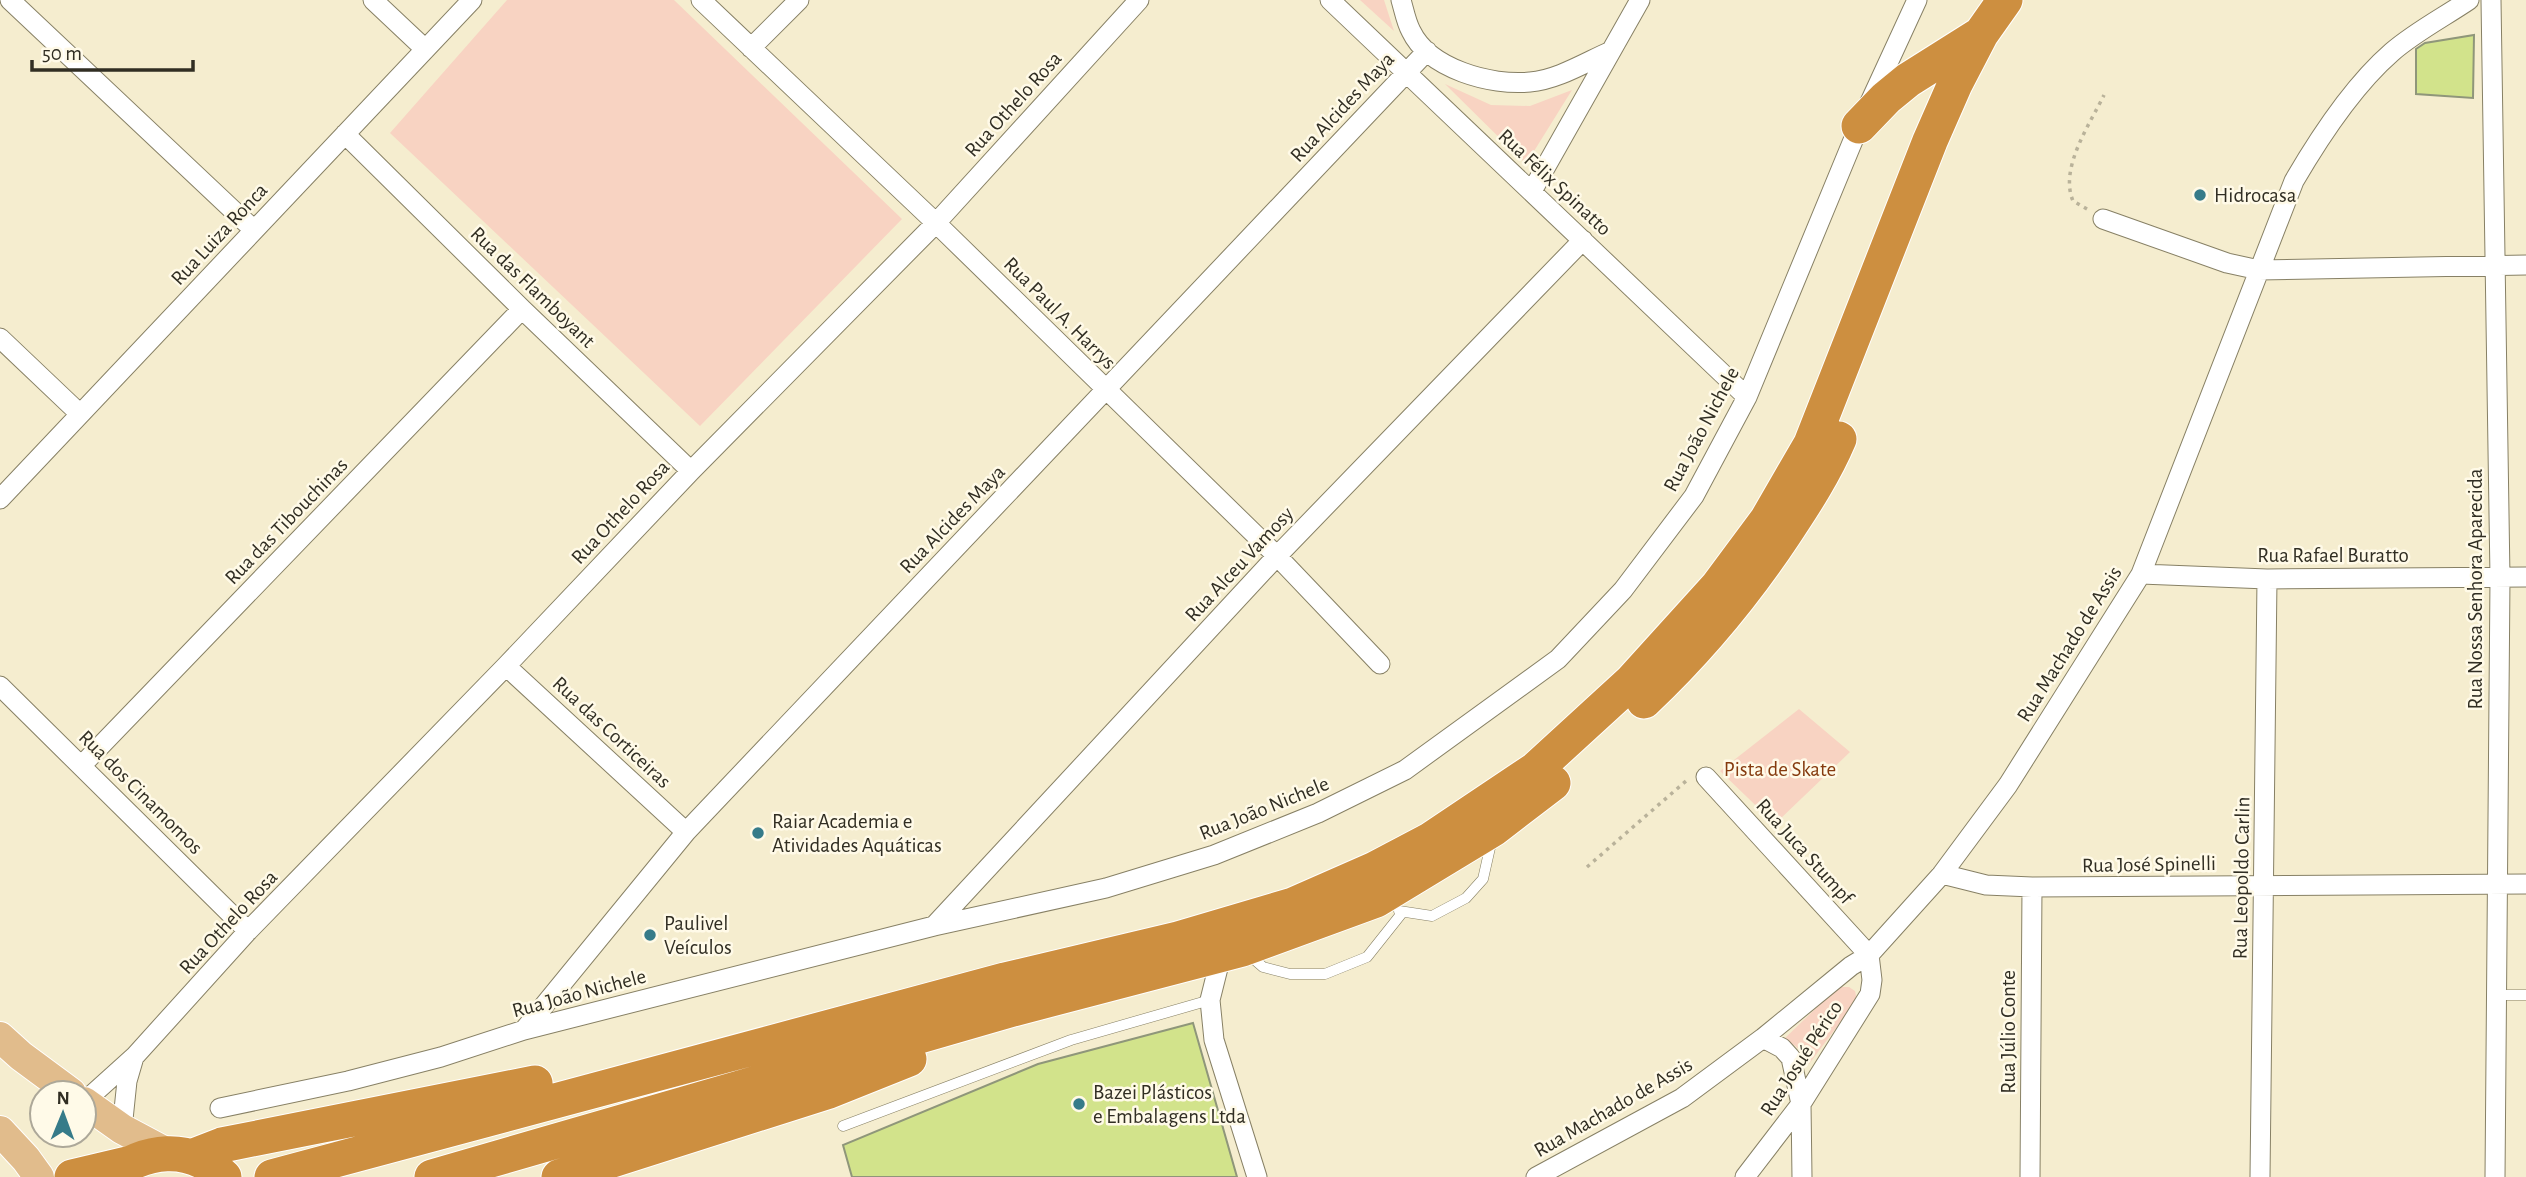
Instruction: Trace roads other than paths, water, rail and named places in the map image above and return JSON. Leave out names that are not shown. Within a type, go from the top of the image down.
[{"type":"highway","points":[[432,1177],[1178,939],[1293,905],[1430,841],[1536,769],[1631,682],[1718,586],[1766,520],[1811,444],[1955,84],[1982,34],[2005,0]]},
{"type":"highway","points":[[272,1177],[374,1149],[1009,994],[1231,953],[1389,906],[1493,830],[1602,741],[1701,645],[1752,583],[1811,494],[1850,412],[1950,147],[1976,89],[2029,0]]},
{"type":"highway","points":[[1859,126],[1908,80],[1982,34]]},
{"type":"highway","points":[[72,1177],[118,1170],[146,1156],[179,1155],[531,1084],[807,1008],[914,987],[1009,994]]},
{"type":"highway","points":[[559,1177],[829,1091],[909,1059],[1009,994]]},
{"type":"highway","points":[[179,1155],[214,1168],[224,1177]]},
{"type":"main road","points":[[0,1037],[52,1079]]},
{"type":"main road","points":[[98,1112],[122,1129],[179,1155]]},
{"type":"main road","points":[[0,1131],[39,1177]]},
{"type":"street","points":[[10,0],[254,230]]},
{"type":"street","points":[[373,0],[425,50]]},
{"type":"street","name":"Rua Luiza Ronca","points":[[0,499],[472,0]]},
{"type":"street","name":"Rua Paul A. Harrys","points":[[701,0],[936,223],[1277,556],[1380,664]]},
{"type":"street","points":[[751,48],[799,0]]},
{"type":"street","name":"Rua Othelo Rosa","points":[[98,1089],[135,1056],[248,931],[691,471],[936,223],[1139,0]]},
{"type":"street","name":"Rua Félix Spinatto","points":[[1330,0],[1747,397]]},
{"type":"street","points":[[1401,0],[1411,32],[1427,51],[1453,69],[1489,81],[1531,82],[1558,74],[1611,51]]},
{"type":"street","points":[[1532,191],[1640,0]]},
{"type":"street","name":"Rua João Nichele","points":[[220,1108],[348,1081],[440,1058],[524,1030],[934,926],[1106,888],[1214,855],[1318,813],[1405,770],[1558,659],[1623,590],[1694,496],[1747,397],[1859,126],[1917,0]]},
{"type":"street","name":"Rua Machado de Assis","points":[[1536,1177],[1682,1098],[1763,1038],[1840,974],[1869,956],[1942,874],[2008,785],[2141,574],[2294,181],[2316,144],[2353,94],[2392,52],[2469,0]]},
{"type":"street","name":"Rua Nossa Senhora Aparecida","points":[[2491,0],[2500,578],[2495,1177]]},
{"type":"street","name":"Rua Alcides Maya","points":[[524,1030],[687,832],[1427,51]]},
{"type":"street","name":"Rua das Flamboyant","points":[[345,134],[691,471]]},
{"type":"street","points":[[2104,219],[2227,263],[2259,270],[2526,265]]},
{"type":"street","name":"Rua Alceu Vamosy","points":[[934,926],[1277,556],[1583,240]]},
{"type":"street","name":"Rua das Tibouchinas","points":[[82,765],[522,309]]},
{"type":"street","points":[[0,338],[80,414]]},
{"type":"street","name":"Rua Rafael Buratto","points":[[2141,574],[2267,579],[2526,578]]},
{"type":"street","name":"Rua Leopoldo Carlin","points":[[2260,1177],[2267,579]]},
{"type":"street","name":"Rua das Corticeiras","points":[[506,666],[687,832]]},
{"type":"street","name":"Rua dos Cinamomos","points":[[0,686],[248,931]]},
{"type":"street","name":"Rua Juca Stumpf","points":[[1706,777],[1869,956]]},
{"type":"street","name":"Rua José Spinelli","points":[[1942,874],[1986,885],[2032,887],[2526,884]]},
{"type":"street","name":"Rua Júlio Conte","points":[[2030,1177],[2032,887]]},
{"type":"street","points":[[1231,953],[1210,1000],[1214,1040],[1257,1177]]},
{"type":"street","name":"Rua Josué Périco","points":[[1745,1177],[1801,1104],[1870,994],[1872,980],[1869,956]]},
{"type":"street","points":[[1763,1038],[1782,1048],[1791,1058],[1801,1104],[1802,1177]]},
{"type":"street","name":"Rua Othelo Rosa","points":[[122,1129],[127,1081],[135,1056]]},
{"type":"lane","points":[[1231,953],[1262,967],[1290,974],[1325,974],[1367,957],[1389,906]]},
{"type":"lane","points":[[2497,995],[2526,995]]},
{"type":"lane","points":[[843,1126],[1071,1040],[1210,1000]]},
{"type":"place","name":"Hidrocasa","points":[[2200,195]]},
{"type":"place","name":"Raiar Academia e Atividades Aquáticas","points":[[758,833]]},
{"type":"place","name":"Paulivel Veículos","points":[[650,935]]},
{"type":"place","name":"Bazei Plásticos e Embalagens Ltda","points":[[1079,1104]]},
{"type":"park label","name":"Pista de Skate","points":[[1780,769]]}]
